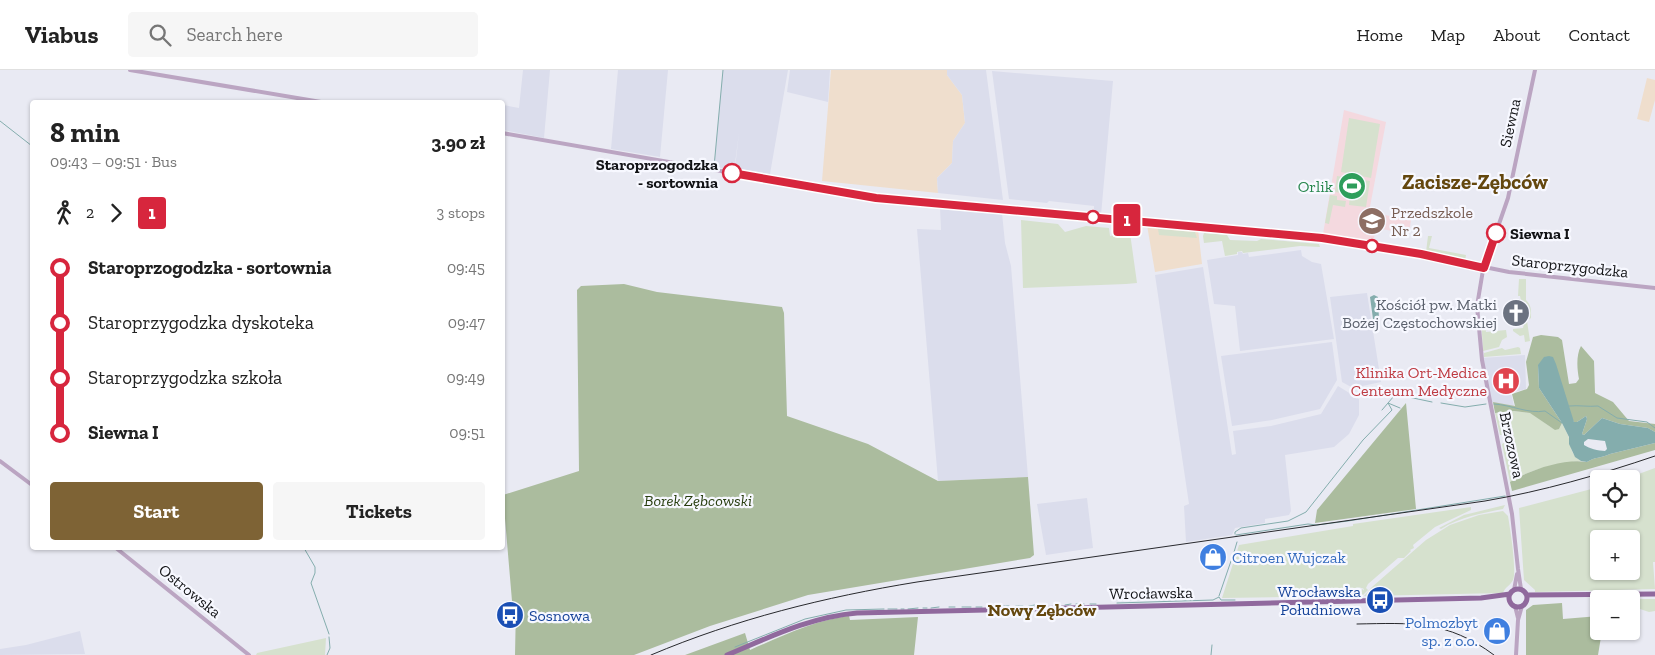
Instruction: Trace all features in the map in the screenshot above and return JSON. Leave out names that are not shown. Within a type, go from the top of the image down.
[{"type":"main road","points":[[1521,589],[1527,598],[1522,606],[1515,606],[1510,601],[1512,592],[1521,589]]},
{"type":"main road","name":"Wrocławska","points":[[1492,598],[1512,592]]},
{"type":"main road","points":[[1527,598],[1655,594]]},
{"type":"main road","name":"Wrocławska","points":[[727,655],[811,621],[850,613],[1492,598],[1510,601]]},
{"type":"street","points":[[130,70],[309,100]]},
{"type":"street","name":"Siewna","points":[[1484,268],[1507,203],[1535,70]]},
{"type":"street","name":"Staroprzygodzka","points":[[505,134],[876,198],[1322,238],[1421,254],[1518,274],[1655,288]]},
{"type":"street","name":"Brzozowa","points":[[1484,268],[1478,306],[1481,352],[1512,514],[1521,589]]},
{"type":"street","points":[[0,461],[30,484]]},
{"type":"street","name":"Ostrowska","points":[[118,550],[249,655]]},
{"type":"street","name":"Brzozowa","points":[[1512,592],[1518,569]]},
{"type":"street","points":[[1515,606],[1518,620]]},
{"type":"street","points":[[1516,655],[1518,620],[1522,606]]},
{"type":"shaded area","points":[[523,70],[550,70],[544,138],[505,130],[505,105],[519,108]]},
{"type":"shaded area","points":[[618,70],[668,70],[660,157],[611,149]]},
{"type":"shaded area","points":[[723,70],[788,70],[770,174],[735,168],[739,133],[734,171],[714,166]]},
{"type":"shaded area","points":[[790,70],[830,70],[828,102],[787,92]]},
{"type":"shaded area","points":[[831,70],[947,70],[947,75],[962,95],[965,123],[953,141],[952,163],[937,178],[938,193],[822,181]]},
{"type":"shaded area","points":[[947,70],[986,70],[1003,200],[938,193],[937,178],[952,163],[953,141],[965,123],[962,95],[947,75]]},
{"type":"shaded area","points":[[992,71],[1113,81],[1101,215],[1094,214],[1094,206],[1009,199]]},
{"type":"shaded area","points":[[1647,78],[1655,80],[1655,100],[1649,122],[1637,119]]},
{"type":"shaded area","points":[[1344,110],[1386,122],[1369,212],[1411,220],[1409,234],[1376,228],[1373,243],[1323,234]]},
{"type":"shaded area","points":[[1349,118],[1380,124],[1371,178],[1341,172]]},
{"type":"shaded area","name":"Orlik","points":[[1337,176],[1370,181],[1366,207],[1349,205],[1350,194],[1335,192]]},
{"type":"shaded area","points":[[1330,195],[1337,196],[1337,200],[1346,201],[1345,207],[1333,205],[1329,224],[1325,223]]},
{"type":"shaded area","points":[[940,207],[1002,213],[1005,243],[1011,266],[1028,477],[938,481],[917,229],[941,230]]},
{"type":"shaded area","points":[[1021,220],[1058,224],[1065,232],[1086,226],[1109,228],[1110,236],[1130,233],[1137,283],[1023,288]]},
{"type":"shaded area","points":[[1147,225],[1198,229],[1202,264],[1155,272]]},
{"type":"shaded area","points":[[1158,229],[1195,232],[1197,238],[1159,235]]},
{"type":"shaded area","points":[[1204,233],[1227,235],[1230,240],[1257,241],[1261,239],[1319,244],[1320,247],[1300,246],[1243,253],[1242,251],[1225,256],[1222,241],[1204,243]]},
{"type":"shaded area","points":[[1428,236],[1432,236],[1429,248],[1466,255],[1465,261],[1426,252]]},
{"type":"shaded area","points":[[1301,250],[1302,256],[1312,262],[1321,264],[1334,339],[1240,351],[1235,306],[1214,304],[1207,260],[1238,255],[1238,252],[1248,253],[1249,257]]},
{"type":"shaded area","points":[[1203,267],[1232,455],[1236,454],[1233,431],[1271,426],[1321,414],[1338,386],[1359,399],[1359,415],[1349,434],[1334,447],[1285,455],[1291,511],[1289,515],[1265,519],[1265,523],[1235,528],[1232,535],[1186,542],[1184,506],[1189,504],[1155,275]]},
{"type":"shaded area","points":[[1519,279],[1526,279],[1526,300],[1531,311],[1531,318],[1527,321],[1530,341],[1525,342],[1524,335],[1520,336],[1513,331],[1513,329],[1523,328],[1525,319],[1520,296],[1518,296]]},
{"type":"shaded area","points":[[1367,293],[1381,382],[1353,388],[1342,382],[1330,297]]},
{"type":"shaded area","points":[[1374,295],[1378,297],[1379,320],[1376,322],[1373,319],[1370,297]]},
{"type":"shaded area","points":[[1481,317],[1484,318],[1486,332],[1506,330],[1507,337],[1502,340],[1499,347],[1483,351]]},
{"type":"shaded area","points":[[1332,342],[1337,380],[1320,409],[1272,420],[1232,426],[1221,356]]},
{"type":"shaded area","points":[[1518,347],[1521,354],[1484,357],[1484,353],[1502,348],[1505,350]]},
{"type":"shaded area","name":"Klinika Ort-Medica Centeum Medyczne","points":[[1525,355],[1526,389],[1511,393],[1514,406],[1491,402],[1482,358]]},
{"type":"shaded area","points":[[1544,357],[1553,357],[1574,422],[1586,416],[1587,419],[1582,434],[1584,435],[1602,418],[1620,424],[1648,428],[1655,432],[1655,443],[1592,459],[1587,462],[1575,457],[1569,444],[1569,437],[1562,423],[1539,388],[1538,365]],"holes":[[[1588,439],[1605,441],[1607,449],[1605,451],[1584,445],[1584,442]]]},
{"type":"shaded area","points":[[1514,411],[1531,413],[1552,428],[1559,429],[1562,423],[1573,452],[1581,461],[1544,467],[1510,482],[1502,444],[1509,440],[1508,435],[1500,435],[1495,413]]},
{"type":"shaded area","points":[[1655,468],[1655,562],[1653,562],[1655,589],[1535,592],[1524,580],[1519,508],[1590,489],[1590,520],[1640,520],[1640,474]]},
{"type":"shaded area","points":[[1087,498],[1093,548],[1046,555],[1037,504]]},
{"type":"shaded area","points":[[1505,505],[1503,509],[1471,516],[1441,529],[1439,528],[1464,515]]},
{"type":"shaded area","points":[[1471,507],[1471,510],[1435,527],[1413,545],[1414,548],[1404,558],[1398,558],[1368,584],[1366,588],[1368,590],[1361,597],[1353,597],[1363,589],[1364,591],[1364,589],[1358,587],[1341,596],[1222,598],[1239,545],[1353,526],[1353,524]]},
{"type":"shaded area","points":[[1503,511],[1508,516],[1513,549],[1514,575],[1513,580],[1503,593],[1364,596],[1426,540],[1450,525],[1479,515]]},
{"type":"shaded area","points":[[1640,599],[1655,599],[1655,611],[1649,612],[1640,609]]},
{"type":"shaded area","points":[[80,631],[85,654],[0,655],[0,649],[26,645]]},
{"type":"shaded area","points":[[326,638],[325,655],[256,655],[257,653]]},
{"type":"green space","name":"Borek Zębcowski","points":[[624,284],[657,292],[782,307],[784,313],[787,416],[868,444],[938,481],[1028,477],[1034,555],[1030,558],[808,595],[710,626],[634,655],[515,655],[516,606],[512,601],[505,519],[505,494],[579,471],[577,290],[581,286]]},
{"type":"green space","points":[[1541,335],[1558,337],[1562,340],[1569,384],[1576,383],[1579,379],[1577,362],[1581,346],[1594,361],[1595,393],[1613,402],[1629,421],[1655,424],[1655,432],[1648,428],[1620,424],[1602,418],[1584,435],[1582,434],[1587,419],[1586,416],[1574,422],[1538,365],[1539,388],[1562,423],[1559,429],[1555,430],[1530,413],[1514,411],[1495,413],[1493,402],[1515,406],[1512,394],[1527,389],[1529,385],[1526,362],[1533,337]]},
{"type":"green space","points":[[1406,403],[1416,509],[1315,523],[1317,510]]},
{"type":"green space","points":[[1655,443],[1655,450],[1512,491],[1510,482],[1537,469],[1558,463],[1587,462],[1592,459]]},
{"type":"green space","points":[[1562,603],[1563,619],[1590,617],[1590,640],[1600,640],[1598,655],[1526,655],[1526,610],[1533,605]]},
{"type":"green space","points":[[849,616],[850,620],[918,617],[914,655],[685,655],[745,633],[750,650],[811,625]]},
{"type":"waterway","points":[[714,167],[723,70]]},
{"type":"waterway","points":[[0,121],[30,144]]},
{"type":"waterway","points":[[1235,534],[1241,528],[1288,521],[1306,512],[1363,440],[1392,410],[1388,403],[1394,396],[1399,395],[1432,402]]},
{"type":"waterway","points":[[1382,410],[1388,403],[1400,408]]},
{"type":"waterway","points":[[1441,403],[1465,407],[1486,404]]},
{"type":"waterway","points":[[1494,404],[1539,412],[1545,411],[1562,423]]},
{"type":"waterway","points":[[1569,406],[1598,406],[1617,418],[1647,422],[1655,428]]},
{"type":"waterway","points":[[1236,535],[1308,524],[1317,525],[1348,521],[1505,496]]},
{"type":"waterway","points":[[1232,559],[1237,542]]},
{"type":"waterway","points":[[305,550],[315,567],[311,583],[329,634]]},
{"type":"waterway","points":[[1219,596],[1231,561]]},
{"type":"waterway","points":[[1117,603],[1213,600],[1219,597],[1221,600],[1235,600]]},
{"type":"waterway","points":[[1065,605],[1071,604]]},
{"type":"waterway","points":[[1076,604],[1084,604]]},
{"type":"waterway","points":[[1090,604],[1096,604]]},
{"type":"waterway","points":[[1029,606],[1035,605]]},
{"type":"waterway","points":[[990,607],[998,606]]},
{"type":"waterway","points":[[1004,606],[1009,606]]},
{"type":"waterway","points":[[1016,606],[1023,606]]},
{"type":"waterway","points":[[931,608],[939,607]]},
{"type":"waterway","points":[[949,607],[955,607]]},
{"type":"waterway","points":[[962,607],[971,607]]},
{"type":"waterway","points":[[976,607],[982,607]]},
{"type":"waterway","points":[[908,609],[918,608]]},
{"type":"waterway","points":[[735,647],[805,619],[846,610],[884,609]]},
{"type":"waterway","points":[[888,609],[897,609]]},
{"type":"waterway","points":[[327,655],[330,648],[329,637]]},
{"type":"waterway","points":[[1211,655],[1212,645]]},
{"type":"railway","points":[[651,655],[748,620],[815,602],[883,588],[1485,501],[1571,482],[1655,456]]},
{"type":"railway","points":[[1357,624],[1412,624],[1428,626],[1460,635],[1494,655]]},
{"type":"bus line","name":"1","points":[[732,173],[876,198],[1322,238],[1421,254],[1484,268],[1496,233]]},
{"type":"place","name":"Staroprzogodzka - sortownia","points":[[732,173]]},
{"type":"place","name":"Orlik","points":[[1352,186]]},
{"type":"place","name":"Przedszkole Nr 2","points":[[1372,221]]},
{"type":"place","name":"Siewna I","points":[[1496,233]]},
{"type":"place","name":"Kościół pw. Matki Bożej Częstochowskiej","points":[[1516,313]]},
{"type":"place","name":"Klinika Ort-Medica Centeum Medyczne","points":[[1506,381]]},
{"type":"place","name":"Citroen Wujczak","points":[[1213,557]]},
{"type":"place","name":"Wrocławska Południowa","points":[[1380,600]]},
{"type":"place","name":"Sosnowa","points":[[510,615]]},
{"type":"place","name":"Polmozbyt sp. z o.o.","points":[[1497,631]]},
{"type":"district","name":"Zacisze-Zębców","points":[[1475,181]]},
{"type":"district","name":"Nowy Zębców","points":[[1042,610]]}]
